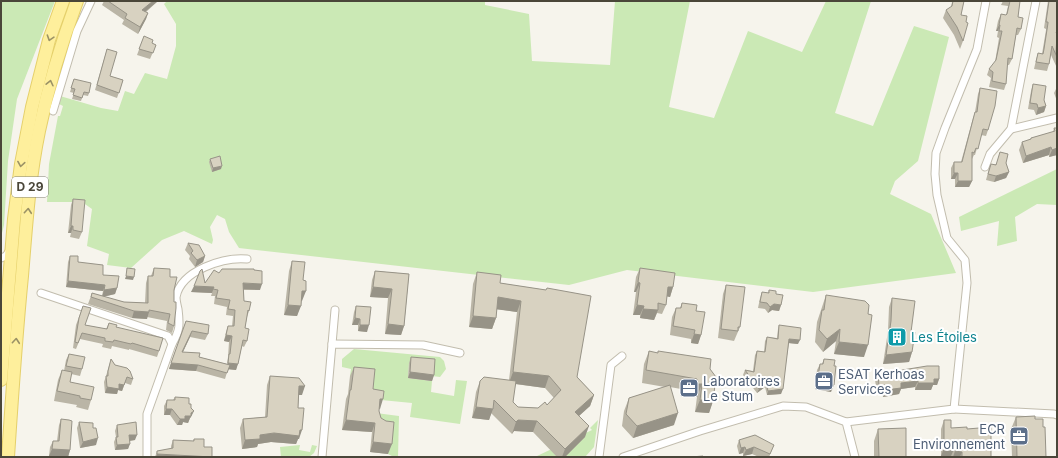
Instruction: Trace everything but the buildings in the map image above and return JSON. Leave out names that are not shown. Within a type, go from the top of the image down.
[{"type":"main road","name":"D 29","points":[[3,457],[4,378],[14,219],[20,164],[32,107],[49,40],[63,1]]},
{"type":"main road","name":"D 29","points":[[4,378],[38,133],[63,37],[77,1]]},
{"type":"main road","points":[[4,378],[8,457]]},
{"type":"street","points":[[53,111],[77,31],[91,1]]},
{"type":"street","points":[[954,409],[967,283],[965,260],[947,238],[937,195],[935,174],[936,153],[944,128],[977,49],[986,1]]},
{"type":"street","points":[[985,167],[990,154],[1011,129],[1036,1]]},
{"type":"street","points":[[1011,129],[1057,118]]},
{"type":"street","points":[[1,258],[6,256],[12,246]]},
{"type":"street","points":[[147,457],[146,414],[179,327],[176,298],[180,287],[192,275],[205,267],[226,260],[237,258],[247,259]]},
{"type":"street","points":[[41,293],[168,336],[172,344]]},
{"type":"street","points":[[322,457],[335,310]]},
{"type":"street","points":[[332,344],[422,345],[460,353]]},
{"type":"street","points":[[599,457],[611,365],[622,356]]},
{"type":"street","points":[[623,457],[700,431],[783,406],[806,407],[846,422],[954,409],[1057,415]]},
{"type":"street","points":[[846,422],[855,457]]},
{"type":"green space","points":[[1,1],[55,1],[17,99],[8,161],[4,225],[1,237]]},
{"type":"green space","points":[[167,1],[485,1],[485,5],[529,14],[532,61],[610,65],[615,1],[690,1],[669,107],[714,118],[748,31],[802,52],[826,1],[871,1],[835,113],[873,126],[914,26],[949,37],[918,161],[895,181],[890,194],[931,214],[956,273],[813,292],[627,270],[569,285],[239,248],[229,232],[225,219],[217,215],[210,227],[213,240],[212,244],[184,231],[162,240],[131,268],[107,265],[109,254],[87,246],[92,209],[82,202],[47,202],[49,164],[58,116],[60,116],[63,106],[59,104],[58,101],[60,96],[101,108],[118,111],[125,91],[134,94],[145,73],[167,79],[176,46],[176,24],[164,4]]},
{"type":"green space","points":[[1057,169],[1057,205],[1037,204],[1015,217],[1017,241],[997,246],[999,221],[961,231],[959,217]]},
{"type":"green space","points":[[354,349],[440,357],[444,361],[446,369],[440,377],[432,376],[409,363],[408,378],[432,381],[431,392],[454,396],[456,380],[467,381],[460,424],[410,417],[412,403],[381,400],[350,376],[351,369],[342,367],[342,359]]},
{"type":"green space","points":[[376,413],[399,416],[398,457],[388,454]]},
{"type":"green space","points":[[598,420],[594,447],[585,457],[537,456],[592,430],[590,428]]},
{"type":"green space","points":[[300,445],[299,450],[310,452],[312,445],[317,446],[314,453],[309,457],[281,457],[280,447]]},
{"type":"place","name":"Les Étoiles","points":[[897,337]]},
{"type":"place","name":"ESAT Kerhoas Services","points":[[824,381]]},
{"type":"place","name":"Laboratoires Le Stum","points":[[689,388]]},
{"type":"place","name":"ECR Environnement","points":[[1019,436]]}]
